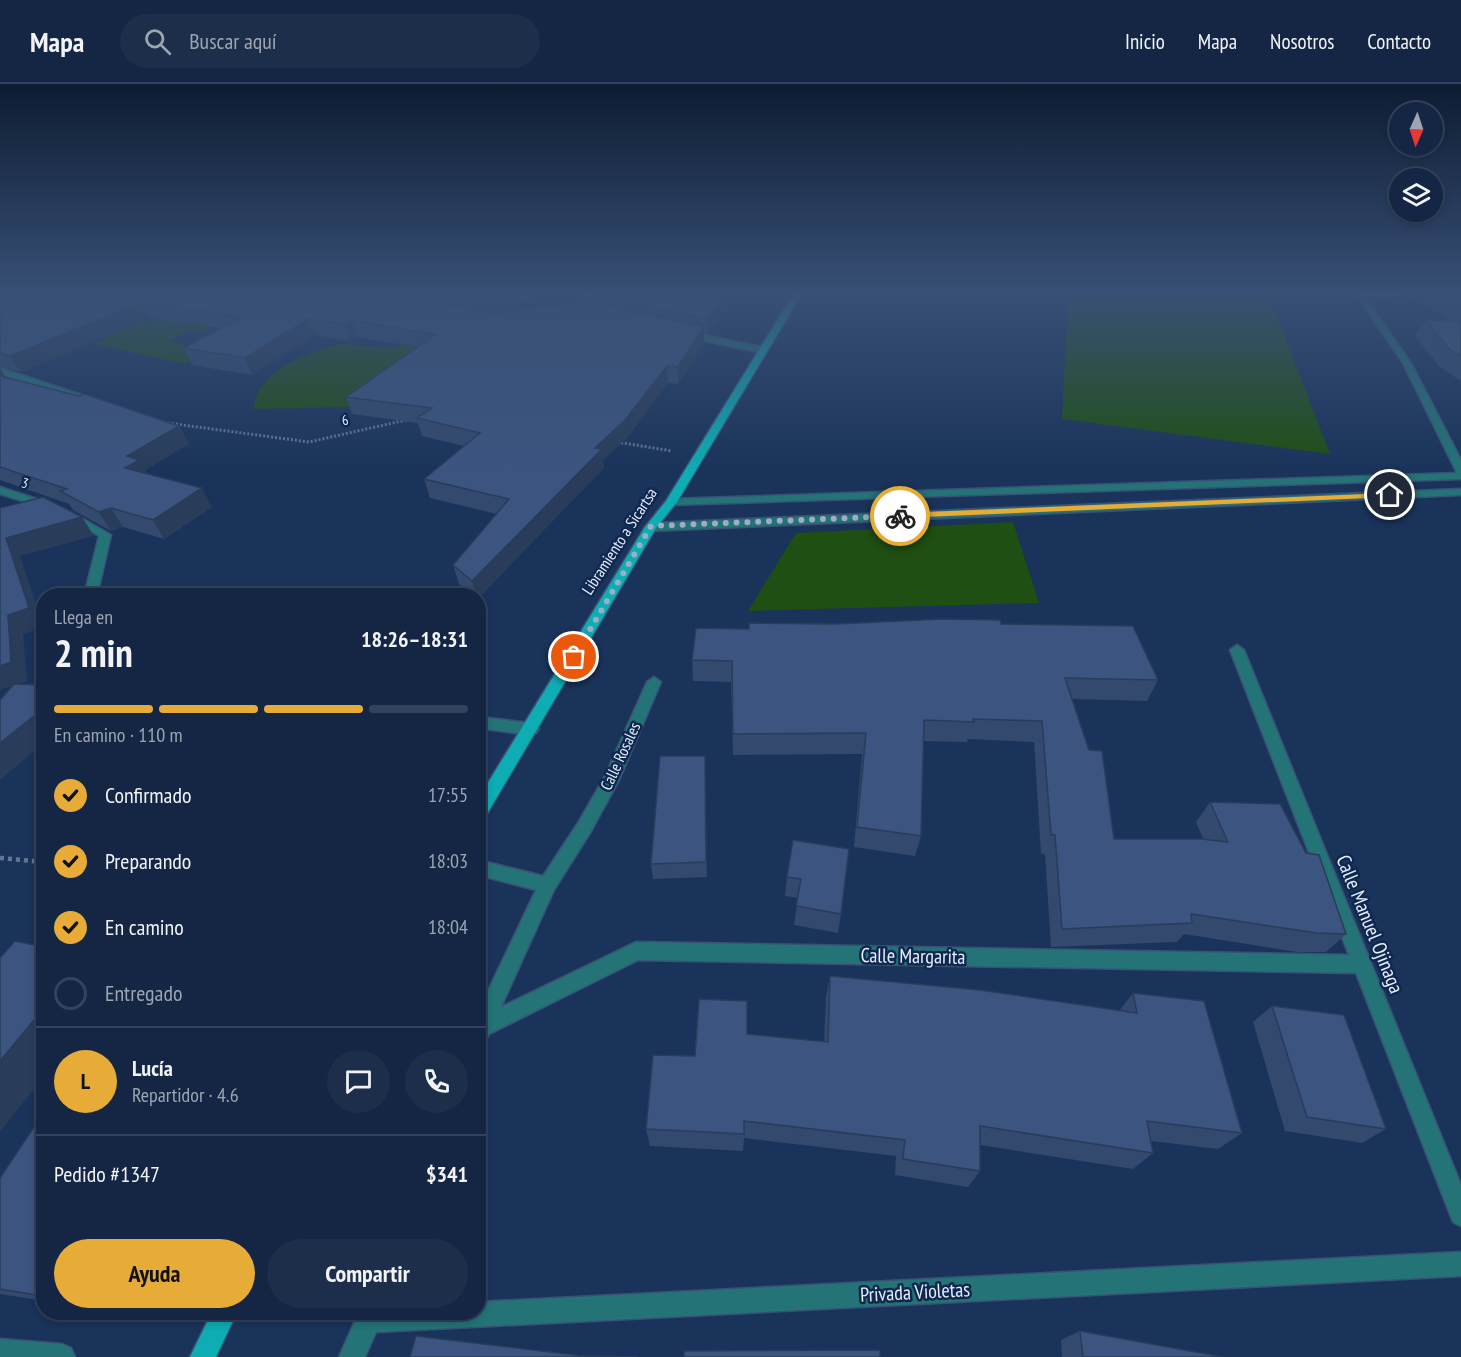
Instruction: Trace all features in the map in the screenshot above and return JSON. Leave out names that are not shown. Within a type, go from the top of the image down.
[{"type":"main road","name":"Libramiento a Sicartsa","points":[[486,801],[651,526],[671,502],[761,352]]},
{"type":"main road","points":[[203,1357],[221,1320]]},
{"type":"street","points":[[1399,352],[1461,471]]},
{"type":"street","points":[[0,371],[100,404]]},
{"type":"street","points":[[671,502],[1461,476]]},
{"type":"street","name":"3","points":[[0,490],[65,512],[105,536],[92,588]]},
{"type":"street","points":[[651,526],[1461,492]]},
{"type":"street","points":[[21,510],[42,504]]},
{"type":"street","name":"Calle Manuel Ojinaga","points":[[1237,650],[1461,1214]]},
{"type":"street","name":"Calle Rosales","points":[[486,1018],[547,885],[584,828],[611,780],[654,682]]},
{"type":"street","points":[[486,723],[531,729]]},
{"type":"street","points":[[486,869],[547,885]]},
{"type":"street","name":"Calle Margarita","points":[[486,1028],[636,951],[1362,964]]},
{"type":"street","name":"Privada Violetas","points":[[486,1311],[1461,1264]]},
{"type":"street","points":[[352,1357],[369,1320]]},
{"type":"street","points":[[0,1352],[62,1357]]},
{"type":"path","name":"6","points":[[167,423],[309,442],[412,419]]},
{"type":"path","points":[[608,441],[700,455]]},
{"type":"path","points":[[0,858],[36,861]]},
{"type":"green space","points":[[133,352],[197,352],[200,356],[185,364]]},
{"type":"green space","points":[[312,352],[429,352],[353,407],[254,409],[257,396],[264,384],[286,365]]},
{"type":"green space","points":[[1065,352],[1291,352],[1330,454],[1062,419]]},
{"type":"green space","points":[[1013,522],[1039,603],[748,611],[796,533]]},
{"type":"building","points":[[0,352],[19,352],[10,356]]},
{"type":"building","points":[[211,352],[254,352],[245,358]]},
{"type":"building","points":[[410,352],[687,352],[678,367],[667,366],[625,420],[595,448],[602,449],[472,581],[453,565],[509,499],[424,479],[480,433],[417,418],[432,408],[346,397]]},
{"type":"building","points":[[0,376],[79,396],[85,394],[179,426],[127,456],[139,460],[125,468],[202,488],[153,520],[111,508],[99,512],[60,491],[67,489],[0,467]]},
{"type":"building","points":[[43,497],[82,517],[6,538],[29,608],[8,615],[11,662],[0,666],[0,508]]},
{"type":"building","points":[[943,619],[1000,620],[1001,624],[1133,626],[1158,680],[1065,678],[1089,750],[1102,751],[1114,839],[1202,839],[1228,842],[1210,802],[1280,804],[1306,853],[1319,855],[1346,934],[1317,933],[1191,914],[1192,923],[1062,929],[1055,835],[1051,835],[1042,721],[924,720],[921,836],[857,827],[866,733],[733,734],[732,661],[692,660],[696,628],[749,629],[749,623],[835,624]]},
{"type":"building","points":[[14,684],[36,685],[36,714],[0,743],[0,700]]},
{"type":"building","points":[[660,756],[705,756],[706,862],[651,864]]},
{"type":"building","points":[[793,840],[849,849],[841,914],[796,906],[801,879],[787,877]]},
{"type":"building","points":[[15,941],[36,945],[36,1018],[0,1061],[0,958]]},
{"type":"building","points":[[830,976],[980,990],[1137,1013],[1133,993],[1204,1001],[1242,1133],[1147,1121],[1153,1153],[980,1126],[980,1171],[903,1159],[905,1140],[744,1121],[744,1134],[646,1129],[653,1055],[695,1056],[699,999],[747,1001],[747,1034],[828,1042]]},
{"type":"building","points":[[1272,1006],[1344,1015],[1386,1129],[1307,1117]]},
{"type":"building","points":[[36,1124],[36,1295],[0,1289],[0,1178]]},
{"type":"building","points":[[1080,1331],[1223,1357],[1083,1357]]},
{"type":"building","points":[[416,1336],[584,1356],[639,1357],[410,1357]]},
{"type":"building","points":[[880,1350],[880,1357],[684,1357],[684,1351]]},
{"type":"way so far","points":[[574,657],[651,526],[900,516]]},
{"type":"route","points":[[900,516],[1390,495]]}]
